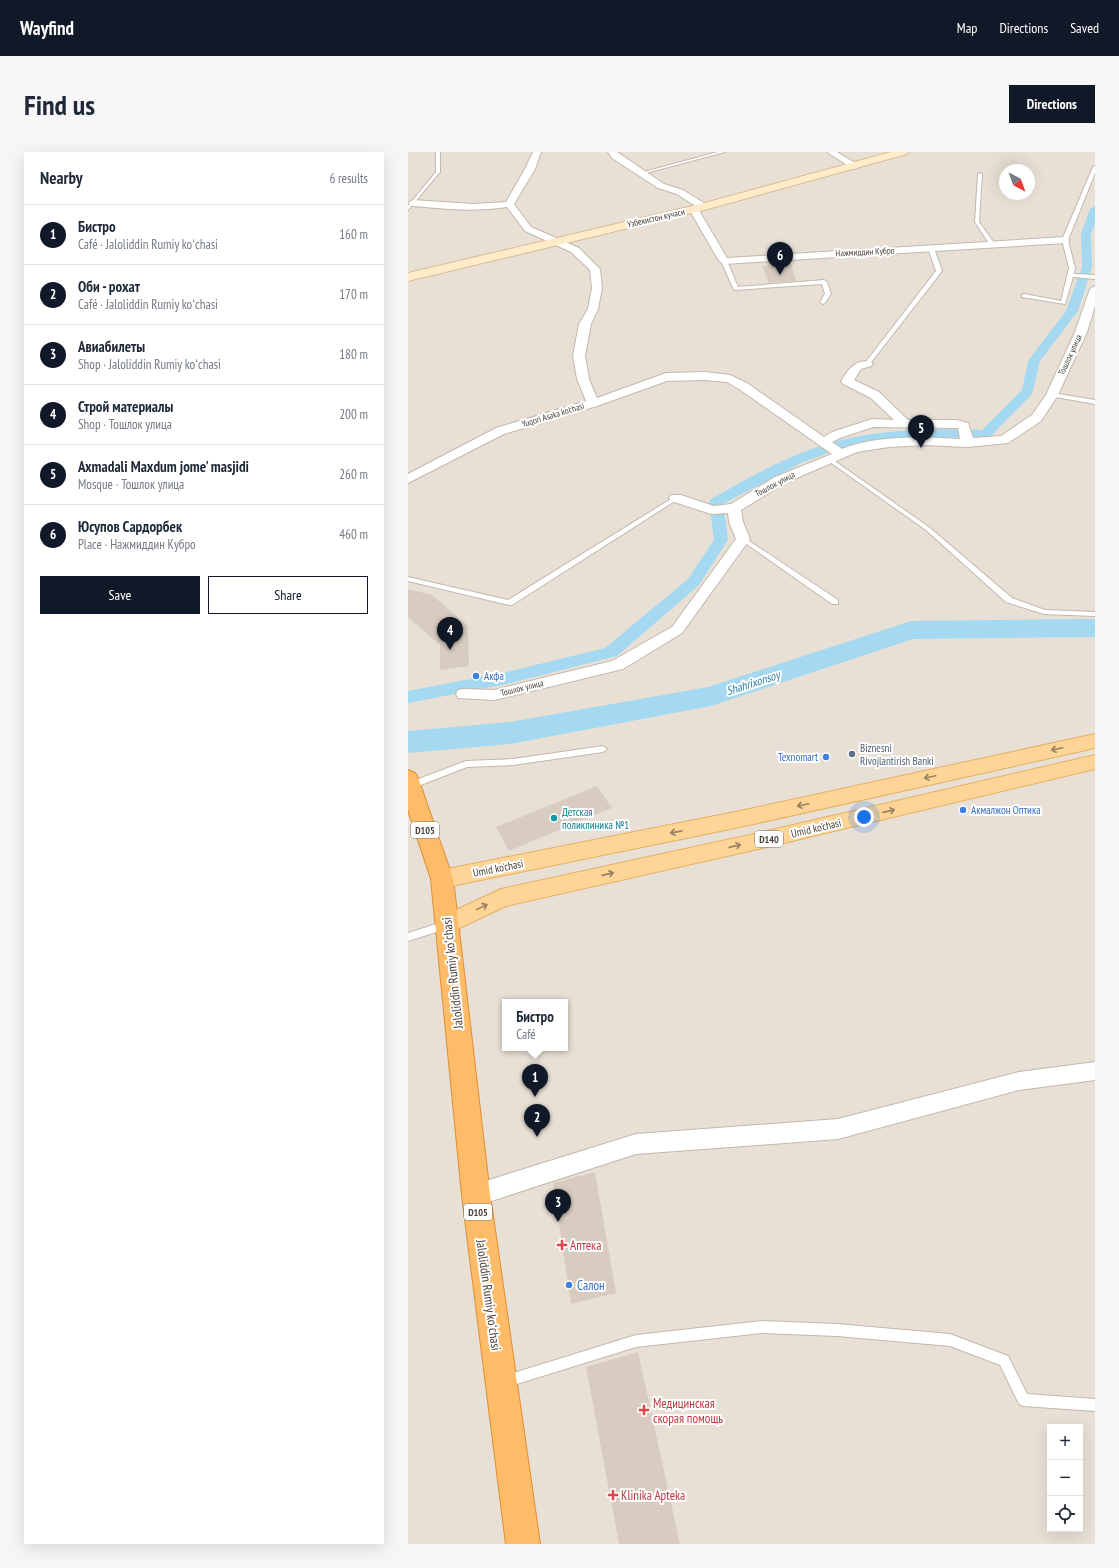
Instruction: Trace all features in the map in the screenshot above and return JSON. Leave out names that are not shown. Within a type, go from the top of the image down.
[{"type":"highway","name":"D105","points":[[409,782],[442,879]]},
{"type":"highway","name":"Jaloliddin Rumiy koʻchasi","points":[[442,879],[476,1195],[523,1544]]},
{"type":"main road","name":"Umid ko'chasi","points":[[442,879],[740,819],[1095,741]]},
{"type":"main road","name":"Umid ko'chasi","points":[[448,925],[500,898],[767,839],[1095,762]]},
{"type":"street","points":[[410,206],[489,208],[509,204],[530,169],[537,152]]},
{"type":"street","points":[[612,152],[615,156],[661,186],[680,192],[699,208],[724,261]]},
{"type":"street","points":[[831,152],[855,166]]},
{"type":"street","name":"Узбекистон кучаси","points":[[408,277],[699,208],[903,152]]},
{"type":"street","name":"Yuqori Asaka ko'chasi","points":[[408,478],[500,431],[593,403],[583,379],[579,356],[585,324],[593,309],[597,288],[595,269],[576,250],[528,229],[509,204]]},
{"type":"street","name":"Нажмиддин Кубро","points":[[724,261],[1065,240]]},
{"type":"street","name":"Тошлок улица","points":[[723,509],[780,480],[854,449],[889,443],[926,441],[966,434],[1004,440],[1037,418],[1052,395],[1081,332],[1095,289]]},
{"type":"street","points":[[867,364],[857,367],[847,381],[875,395],[905,424]]},
{"type":"street","points":[[593,403],[666,377],[705,376],[730,379],[743,386],[823,442],[837,456]]},
{"type":"street","points":[[823,442],[872,423],[957,424],[966,434]]},
{"type":"street","points":[[676,498],[723,509],[736,522],[743,539]]},
{"type":"street","name":"Тошлок улица","points":[[464,694],[494,695],[617,665],[677,630],[743,539]]},
{"type":"street","points":[[476,1195],[636,1144],[838,1129],[1019,1081],[1095,1071]]},
{"type":"lane","points":[[410,206],[438,172],[438,152]]},
{"type":"lane","points":[[642,173],[723,152]]},
{"type":"lane","points":[[1024,296],[1063,303],[1070,284],[1072,268],[1065,240],[1095,167]]},
{"type":"lane","points":[[980,174],[977,222],[992,244]]},
{"type":"lane","points":[[867,364],[939,271],[938,262],[931,248]]},
{"type":"lane","points":[[724,261],[736,289],[824,282],[828,294],[823,302]]},
{"type":"lane","points":[[1071,275],[1095,277]]},
{"type":"lane","points":[[1052,395],[1095,402]]},
{"type":"lane","points":[[837,456],[928,529],[1009,600],[1044,612],[1095,614]]},
{"type":"lane","points":[[408,579],[510,603],[676,498]]},
{"type":"lane","points":[[743,539],[834,602]]},
{"type":"lane","points":[[409,782],[466,764],[513,762],[603,749]]},
{"type":"lane","points":[[408,937],[448,925]]},
{"type":"lane","points":[[501,1383],[636,1341],[762,1327],[837,1330],[950,1340],[1004,1360],[1023,1400],[1095,1405]]},
{"type":"shaded area","points":[[408,152],[1095,152],[1095,1544],[408,1544]]},
{"type":"building","points":[[791,264],[796,281],[769,283],[762,266]]},
{"type":"building","points":[[408,589],[432,595],[468,626],[469,666],[440,670],[440,645],[408,617]]},
{"type":"building","name":"Детская поликлиника №1","points":[[597,786],[612,808],[509,851],[496,827]]},
{"type":"building","points":[[595,1172],[616,1293],[571,1304],[553,1183]]},
{"type":"building","points":[[638,1352],[680,1544],[619,1544],[586,1367]]},
{"type":"waterway","points":[[408,697],[507,678],[611,652],[694,582],[721,540],[716,502],[796,460],[828,448],[872,438],[895,435],[941,433],[985,434],[1028,391],[1034,361],[1072,311],[1087,267],[1086,234],[1095,209]]},
{"type":"waterway","name":"Shahrixonsoy","points":[[408,742],[510,733],[711,696],[911,630],[1095,628]]},
{"type":"place","name":"Юсупов Сардорбек","points":[[780,275]]},
{"type":"place","name":"Axmadali Maxdum jome' masjidi","points":[[921,448]]},
{"type":"place","name":"Строй материалы","points":[[450,650]]},
{"type":"place","name":"Акфа","points":[[476,676]]},
{"type":"place","name":"Biznesni Rivojlantirish Banki","points":[[852,754]]},
{"type":"place","name":"Texnomart","points":[[826,757]]},
{"type":"place","name":"Акмалжон Оптика","points":[[963,810]]},
{"type":"place","name":"Детская поликлиника №1","points":[[554,818]]},
{"type":"place","name":"Бистро","points":[[535,1097]]},
{"type":"place","name":"Оби - рохат","points":[[537,1137]]},
{"type":"place","name":"Авиабилеты","points":[[558,1222]]},
{"type":"place","name":"Аптека","points":[[562,1245]]},
{"type":"place","name":"Салон","points":[[569,1285]]},
{"type":"place","name":"Медицинская скорая помощь","points":[[644,1410]]},
{"type":"place","name":"Klinika Apteka","points":[[613,1495]]}]
